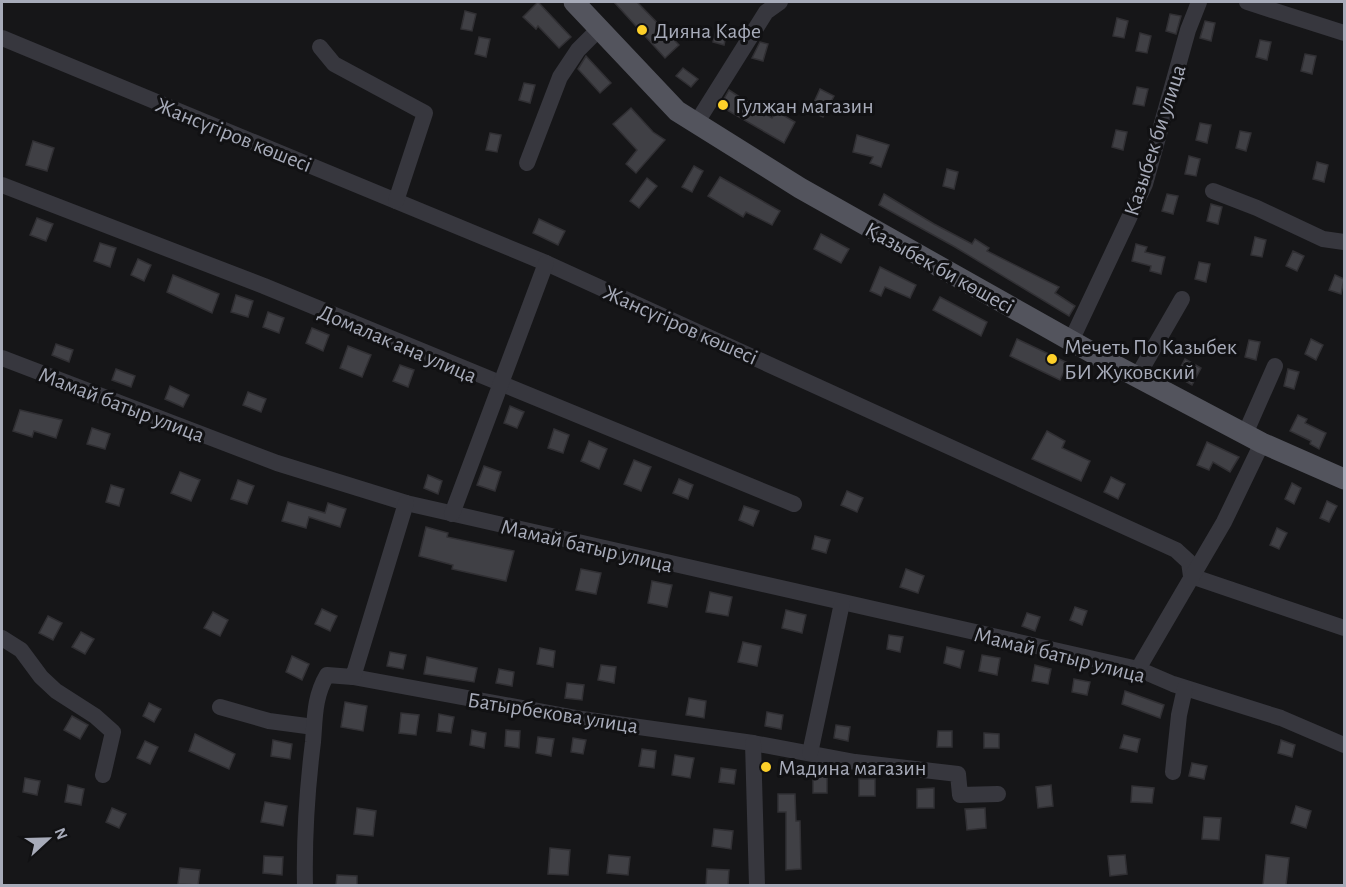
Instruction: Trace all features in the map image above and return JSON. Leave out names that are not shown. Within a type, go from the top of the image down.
[{"type":"main road","name":"Қазыбек би көшесі","points":[[574,2],[677,111],[800,188],[1137,377],[1253,439],[1344,479]]},
{"type":"street","points":[[697,122],[766,12],[780,2]]},
{"type":"street","name":"Казыбек би улица","points":[[1071,341],[1145,184],[1188,30],[1199,2]]},
{"type":"street","points":[[1247,2],[1344,33]]},
{"type":"street","points":[[527,163],[560,77],[578,50],[599,29]]},
{"type":"street","name":"Жансүгіров көшесі","points":[[2,38],[546,263],[1176,550],[1189,562],[1191,576]]},
{"type":"street","points":[[320,47],[334,64],[425,112],[396,201]]},
{"type":"street","name":"Домалак ана улица","points":[[2,185],[264,286],[794,504]]},
{"type":"street","points":[[1213,191],[1257,208],[1323,239],[1344,242]]},
{"type":"street","points":[[452,514],[478,450],[546,263]]},
{"type":"street","points":[[1137,377],[1182,299]]},
{"type":"street","name":"Мамай батыр улица","points":[[2,358],[277,463],[406,503],[1138,669],[1185,688],[1281,718],[1344,745]]},
{"type":"street","points":[[1138,669],[1224,522],[1275,366]]},
{"type":"street","points":[[353,678],[406,503]]},
{"type":"street","points":[[1191,576],[1344,628]]},
{"type":"street","points":[[810,753],[842,603]]},
{"type":"street","points":[[2,639],[21,650],[41,677],[56,691],[95,716],[113,732],[103,776]]},
{"type":"street","name":"Батырбекова улица","points":[[305,885],[306,805],[315,704],[320,687],[327,675],[582,719],[753,743],[855,762],[958,774],[960,795],[998,794]]},
{"type":"street","points":[[1173,772],[1179,715],[1185,688]]},
{"type":"street","points":[[220,707],[269,721],[314,727]]},
{"type":"street","points":[[753,743],[757,885]]},
{"type":"building","points":[[538,2],[571,37],[559,48],[538,26],[536,29],[523,17]]},
{"type":"building","points":[[614,2],[637,2],[679,45],[665,58]]},
{"type":"building","points":[[465,11],[476,14],[472,31],[461,29]]},
{"type":"building","points":[[1170,14],[1181,16],[1176,34],[1166,31]]},
{"type":"building","points":[[1117,18],[1128,21],[1124,38],[1113,36]]},
{"type":"building","points":[[1205,21],[1215,23],[1211,41],[1200,38]]},
{"type":"building","points":[[717,25],[728,28],[724,45],[713,42]]},
{"type":"building","points":[[1140,33],[1151,36],[1147,53],[1136,51]]},
{"type":"building","points":[[479,37],[490,39],[486,57],[475,54]]},
{"type":"building","points":[[1260,40],[1271,42],[1267,60],[1256,57]]},
{"type":"building","points":[[760,42],[768,44],[763,61],[752,58]]},
{"type":"building","points":[[1305,54],[1316,56],[1312,74],[1301,71]]},
{"type":"building","points":[[586,56],[611,83],[600,93],[578,69]]},
{"type":"building","points":[[683,68],[698,79],[691,87],[676,76]]},
{"type":"building","points":[[524,83],[535,85],[530,103],[519,100]]},
{"type":"building","points":[[1137,87],[1148,89],[1144,106],[1133,104]]},
{"type":"building","points":[[820,89],[834,96],[823,117],[810,111]]},
{"type":"building","points":[[729,90],[772,118],[776,111],[795,122],[784,143],[720,106]]},
{"type":"building","points":[[631,108],[653,132],[665,140],[636,173],[626,164],[637,150],[613,124]]},
{"type":"building","points":[[1200,123],[1211,125],[1207,143],[1196,140]]},
{"type":"building","points":[[1116,130],[1127,132],[1123,150],[1112,147]]},
{"type":"building","points":[[1240,131],[1251,133],[1246,151],[1236,148]]},
{"type":"building","points":[[490,133],[501,135],[497,152],[486,150]]},
{"type":"building","points":[[857,135],[889,145],[881,167],[870,163],[873,157],[853,152]]},
{"type":"building","points":[[33,141],[54,148],[47,171],[26,165]]},
{"type":"building","points":[[1189,156],[1200,159],[1196,176],[1185,174]]},
{"type":"building","points":[[1317,162],[1328,165],[1324,182],[1313,179]]},
{"type":"building","points":[[694,166],[703,171],[692,192],[682,187]]},
{"type":"building","points":[[947,169],[958,172],[954,189],[943,186]]},
{"type":"building","points":[[720,177],[780,211],[772,225],[746,212],[743,217],[708,196]]},
{"type":"building","points":[[647,178],[657,186],[639,208],[630,201]]},
{"type":"building","points":[[884,194],[934,224],[972,244],[975,239],[989,248],[987,251],[1059,287],[1055,293],[1075,306],[1069,316],[955,247],[879,205]]},
{"type":"building","points":[[1167,194],[1178,196],[1173,214],[1162,211]]},
{"type":"building","points":[[1211,204],[1222,207],[1218,224],[1207,221]]},
{"type":"building","points":[[37,218],[53,224],[46,241],[30,235]]},
{"type":"building","points":[[539,219],[565,231],[558,245],[533,233]]},
{"type":"building","points":[[821,234],[849,249],[841,263],[814,249]]},
{"type":"building","points":[[1255,237],[1266,240],[1262,257],[1251,255]]},
{"type":"building","points":[[100,243],[116,248],[110,267],[94,261]]},
{"type":"building","points":[[1136,244],[1147,247],[1145,252],[1165,257],[1161,274],[1150,271],[1151,266],[1132,261]]},
{"type":"building","points":[[1293,251],[1304,256],[1297,271],[1286,266]]},
{"type":"building","points":[[138,259],[151,265],[144,281],[131,275]]},
{"type":"building","points":[[1199,262],[1210,264],[1206,282],[1195,279]]},
{"type":"building","points":[[880,267],[916,285],[910,298],[885,287],[881,296],[870,291]]},
{"type":"building","points":[[173,275],[219,294],[212,313],[167,292]]},
{"type":"building","points":[[1335,275],[1344,279],[1341,294],[1329,290]]},
{"type":"building","points":[[236,295],[253,301],[248,317],[231,312]]},
{"type":"building","points":[[940,297],[987,322],[981,336],[933,310]]},
{"type":"building","points":[[268,312],[284,318],[279,333],[263,327]]},
{"type":"building","points":[[312,328],[329,335],[323,351],[306,343]]},
{"type":"building","points":[[1017,339],[1068,363],[1060,380],[1010,356]]},
{"type":"building","points":[[1311,339],[1323,345],[1316,360],[1305,354]]},
{"type":"building","points":[[1249,340],[1260,342],[1256,360],[1245,357]]},
{"type":"building","points":[[56,344],[73,350],[69,362],[52,355]]},
{"type":"building","points":[[348,346],[371,355],[362,377],[340,368]]},
{"type":"building","points":[[1185,359],[1201,368],[1192,385],[1176,376]]},
{"type":"building","points":[[400,365],[414,370],[408,387],[393,381]]},
{"type":"building","points":[[116,369],[135,376],[131,387],[112,380]]},
{"type":"building","points":[[1288,369],[1299,372],[1294,389],[1284,386]]},
{"type":"building","points":[[170,386],[189,395],[183,407],[165,399]]},
{"type":"building","points":[[248,392],[266,399],[261,412],[243,405]]},
{"type":"building","points":[[510,406],[524,412],[517,428],[504,423]]},
{"type":"building","points":[[20,410],[62,420],[56,438],[34,431],[32,437],[13,431]]},
{"type":"building","points":[[1298,415],[1307,419],[1305,423],[1326,433],[1319,449],[1310,444],[1311,441],[1290,431]]},
{"type":"building","points":[[92,428],[110,434],[105,449],[87,444]]},
{"type":"building","points":[[554,429],[569,435],[563,453],[548,448]]},
{"type":"building","points":[[1047,431],[1065,441],[1062,448],[1090,461],[1081,481],[1032,459]]},
{"type":"building","points":[[589,441],[607,449],[599,469],[581,461]]},
{"type":"building","points":[[1207,442],[1239,457],[1230,472],[1213,462],[1209,470],[1197,465]]},
{"type":"building","points":[[634,460],[651,467],[641,491],[624,484]]},
{"type":"building","points":[[484,466],[501,472],[495,491],[477,485]]},
{"type":"building","points":[[180,472],[200,480],[191,501],[171,493]]},
{"type":"building","points":[[428,475],[442,481],[438,494],[424,488]]},
{"type":"building","points":[[1111,477],[1125,484],[1118,499],[1104,492]]},
{"type":"building","points":[[679,479],[693,485],[688,499],[673,493]]},
{"type":"building","points":[[238,480],[254,486],[247,504],[231,499]]},
{"type":"building","points":[[1292,483],[1301,488],[1294,504],[1285,499]]},
{"type":"building","points":[[111,485],[124,489],[119,506],[106,502]]},
{"type":"building","points":[[847,491],[863,498],[857,512],[841,505]]},
{"type":"building","points":[[1327,501],[1337,506],[1329,522],[1320,518]]},
{"type":"building","points":[[288,502],[325,513],[328,503],[346,509],[340,527],[309,517],[306,528],[282,521]]},
{"type":"building","points":[[744,506],[759,511],[753,526],[739,520]]},
{"type":"building","points":[[426,527],[448,533],[447,537],[514,551],[506,581],[452,569],[453,565],[419,556]]},
{"type":"building","points":[[1277,528],[1287,533],[1279,549],[1270,545]]},
{"type":"building","points":[[815,536],[830,540],[826,553],[812,549]]},
{"type":"building","points":[[581,569],[601,573],[596,594],[576,590]]},
{"type":"building","points":[[906,569],[924,576],[918,593],[900,587]]},
{"type":"building","points":[[652,581],[672,585],[667,607],[648,603]]},
{"type":"building","points":[[710,592],[732,597],[728,616],[706,612]]},
{"type":"building","points":[[1075,607],[1087,611],[1082,625],[1070,620]]},
{"type":"building","points":[[322,609],[337,616],[330,631],[315,624]]},
{"type":"building","points":[[786,610],[806,615],[802,633],[782,628]]},
{"type":"building","points":[[213,612],[228,620],[220,636],[204,628]]},
{"type":"building","points":[[1027,613],[1040,617],[1035,631],[1022,626]]},
{"type":"building","points":[[48,616],[62,623],[53,640],[39,633]]},
{"type":"building","points":[[81,632],[94,639],[85,654],[72,647]]},
{"type":"building","points":[[889,635],[903,637],[900,652],[887,649]]},
{"type":"building","points":[[743,642],[761,646],[757,666],[738,662]]},
{"type":"building","points":[[947,647],[964,651],[960,668],[944,663]]},
{"type":"building","points":[[540,648],[555,651],[553,667],[537,664]]},
{"type":"building","points":[[390,652],[406,655],[403,669],[387,666]]},
{"type":"building","points":[[982,655],[1000,658],[997,675],[979,671]]},
{"type":"building","points":[[292,656],[309,664],[302,680],[286,672]]},
{"type":"building","points":[[427,657],[477,668],[474,682],[424,674]]},
{"type":"building","points":[[601,665],[616,667],[614,683],[598,680]]},
{"type":"building","points":[[1035,665],[1051,669],[1048,684],[1032,681]]},
{"type":"building","points":[[499,669],[514,672],[512,686],[496,683]]},
{"type":"building","points":[[1074,679],[1090,682],[1087,695],[1072,692]]},
{"type":"building","points":[[567,683],[584,685],[582,700],[565,698]]},
{"type":"building","points":[[1125,691],[1164,705],[1160,718],[1122,704]]},
{"type":"building","points":[[689,698],[706,701],[704,718],[686,715]]},
{"type":"building","points":[[345,702],[367,706],[363,731],[341,727]]},
{"type":"building","points":[[149,703],[161,709],[154,722],[143,716]]},
{"type":"building","points":[[767,712],[783,715],[781,729],[765,726]]},
{"type":"building","points":[[401,713],[419,715],[416,735],[399,733]]},
{"type":"building","points":[[439,714],[454,717],[451,733],[437,731]]},
{"type":"building","points":[[72,716],[88,725],[80,739],[64,730]]},
{"type":"building","points":[[836,725],[850,727],[848,741],[834,738]]},
{"type":"building","points":[[472,730],[486,733],[484,748],[470,745]]},
{"type":"building","points":[[506,730],[520,731],[519,748],[505,746]]},
{"type":"building","points":[[938,731],[952,731],[952,747],[937,747]]},
{"type":"building","points":[[984,733],[999,734],[999,748],[984,748]]},
{"type":"building","points":[[195,734],[235,754],[229,769],[189,751]]},
{"type":"building","points":[[1124,735],[1140,739],[1137,752],[1120,748]]},
{"type":"building","points":[[538,737],[554,739],[551,756],[536,753]]},
{"type":"building","points":[[573,738],[586,740],[583,754],[571,752]]},
{"type":"building","points":[[273,740],[292,744],[290,759],[271,756]]},
{"type":"building","points":[[1281,740],[1295,745],[1292,757],[1278,753]]},
{"type":"building","points":[[145,741],[158,747],[150,764],[137,758]]},
{"type":"building","points":[[642,749],[656,751],[654,768],[639,766]]},
{"type":"building","points":[[675,755],[694,758],[690,778],[672,775]]},
{"type":"building","points":[[1192,763],[1207,766],[1204,779],[1189,776]]},
{"type":"building","points":[[721,768],[736,770],[734,784],[719,782]]},
{"type":"building","points":[[827,776],[827,793],[813,793],[813,777]]},
{"type":"building","points":[[25,778],[40,781],[37,795],[23,792]]},
{"type":"building","points":[[859,779],[875,779],[875,796],[859,796]]},
{"type":"building","points":[[68,785],[84,789],[81,805],[65,802]]},
{"type":"building","points":[[1051,785],[1053,806],[1038,808],[1036,787]]},
{"type":"building","points":[[1132,786],[1154,788],[1152,803],[1131,802]]},
{"type":"building","points":[[934,788],[934,808],[917,808],[917,789]]},
{"type":"building","points":[[778,794],[795,794],[796,821],[800,821],[801,869],[786,870],[786,812],[778,812]]},
{"type":"building","points":[[265,802],[287,806],[283,826],[261,822]]},
{"type":"building","points":[[1296,806],[1311,811],[1306,828],[1291,823]]},
{"type":"building","points":[[112,808],[126,814],[119,828],[106,822]]},
{"type":"building","points":[[357,808],[376,811],[373,836],[354,834]]},
{"type":"building","points":[[985,808],[986,828],[967,830],[965,809]]},
{"type":"building","points":[[1204,817],[1221,818],[1219,840],[1202,839]]},
{"type":"building","points":[[714,829],[733,831],[731,849],[712,846]]},
{"type":"building","points":[[550,848],[570,850],[568,875],[548,874]]},
{"type":"building","points":[[609,855],[630,857],[628,875],[607,873]]},
{"type":"building","points":[[1125,855],[1127,874],[1110,876],[1108,856]]},
{"type":"building","points":[[1266,855],[1289,858],[1286,885],[1263,885]]},
{"type":"building","points":[[264,856],[283,857],[282,875],[263,873]]},
{"type":"building","points":[[180,868],[200,870],[198,885],[178,884]]},
{"type":"building","points":[[707,869],[729,870],[728,885],[706,885]]},
{"type":"building","points":[[337,875],[357,876],[357,885],[336,885]]},
{"type":"place","name":"Дияна Кафе","points":[[642,30]]},
{"type":"place","name":"Гулжан магазин","points":[[723,105]]},
{"type":"place","name":"Мечеть По Казыбек БИ Жуковский","points":[[1052,359]]},
{"type":"place","name":"Мадина магазин","points":[[766,767]]}]
